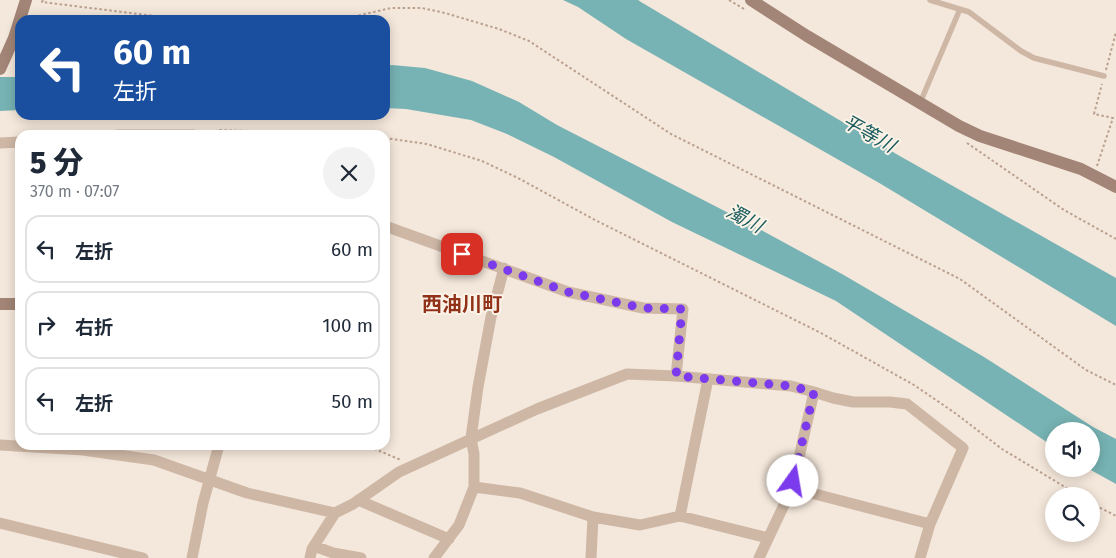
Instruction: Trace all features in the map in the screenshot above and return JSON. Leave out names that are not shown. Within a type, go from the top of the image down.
[{"type":"street","points":[[21,15],[26,0]]},
{"type":"street","points":[[751,0],[942,117],[980,136],[1081,170],[1116,186]]},
{"type":"street","points":[[0,69],[15,35]]},
{"type":"street","points":[[0,143],[15,142]]},
{"type":"street","points":[[390,228],[568,292],[643,308],[682,309],[676,376]]},
{"type":"street","points":[[434,558],[460,525],[474,487],[471,438],[491,317],[504,268]]},
{"type":"street","points":[[0,304],[15,304]]},
{"type":"street","points":[[310,558],[314,546],[335,513],[399,472],[471,438],[627,374],[676,376],[791,386],[854,402],[907,404],[963,448],[930,524],[920,558]]},
{"type":"street","points":[[680,516],[708,379]]},
{"type":"street","points":[[759,558],[792,488],[814,392]]},
{"type":"street","points":[[0,445],[15,446]]},
{"type":"street","points":[[83,450],[154,460],[210,480],[284,502],[335,513]]},
{"type":"street","points":[[192,558],[203,503],[218,450]]},
{"type":"street","points":[[474,487],[520,492],[593,517],[640,525],[680,516],[768,538]]},
{"type":"street","points":[[792,488],[930,524]]},
{"type":"street","points":[[358,500],[449,539]]},
{"type":"street","points":[[591,558],[593,517]]},
{"type":"street","points":[[0,523],[107,554],[143,558]]},
{"type":"street","points":[[314,546],[333,553],[361,558]]},
{"type":"lane","points":[[930,0],[969,12],[1021,51],[1034,58],[1104,76]]},
{"type":"lane","points":[[920,103],[960,9]]},
{"type":"path","points":[[42,1],[149,15]]},
{"type":"path","points":[[361,15],[391,8],[422,8],[445,13],[529,40],[670,134],[960,278],[1086,370],[1116,385]]},
{"type":"path","points":[[1093,175],[1113,118],[1094,114],[1116,32]]},
{"type":"path","points":[[390,139],[427,144],[482,162],[518,178],[595,220],[821,333],[914,385],[1002,449],[1065,487]]},
{"type":"path","points":[[1064,210],[1116,239]]},
{"type":"path","points":[[377,450],[401,459],[402,463]]},
{"type":"path","points":[[1100,508],[1116,516]]},
{"type":"water","points":[[563,0],[638,0],[898,155],[1116,278],[1116,326],[881,184],[626,39],[578,7]]},
{"type":"water","points":[[390,65],[392,65],[425,68],[472,81],[519,102],[557,125],[752,225],[842,274],[984,357],[1085,422],[1045,422],[1045,441],[836,301],[672,222],[554,157],[507,134],[471,120],[406,109],[390,108]]},
{"type":"water","points":[[0,77],[15,77],[15,110],[0,111]]},
{"type":"water","points":[[1100,431],[1116,439],[1116,484],[1100,475]]},
{"type":"district","name":"西油川町","points":[[462,304]]},
{"type":"route","points":[[462,254],[568,292],[643,308],[682,309],[676,376],[791,386],[814,392],[793,481]]},
{"type":"water label","name":"平等川","points":[[869,133]]},
{"type":"water label","name":"濁川","points":[[745,218]]}]
